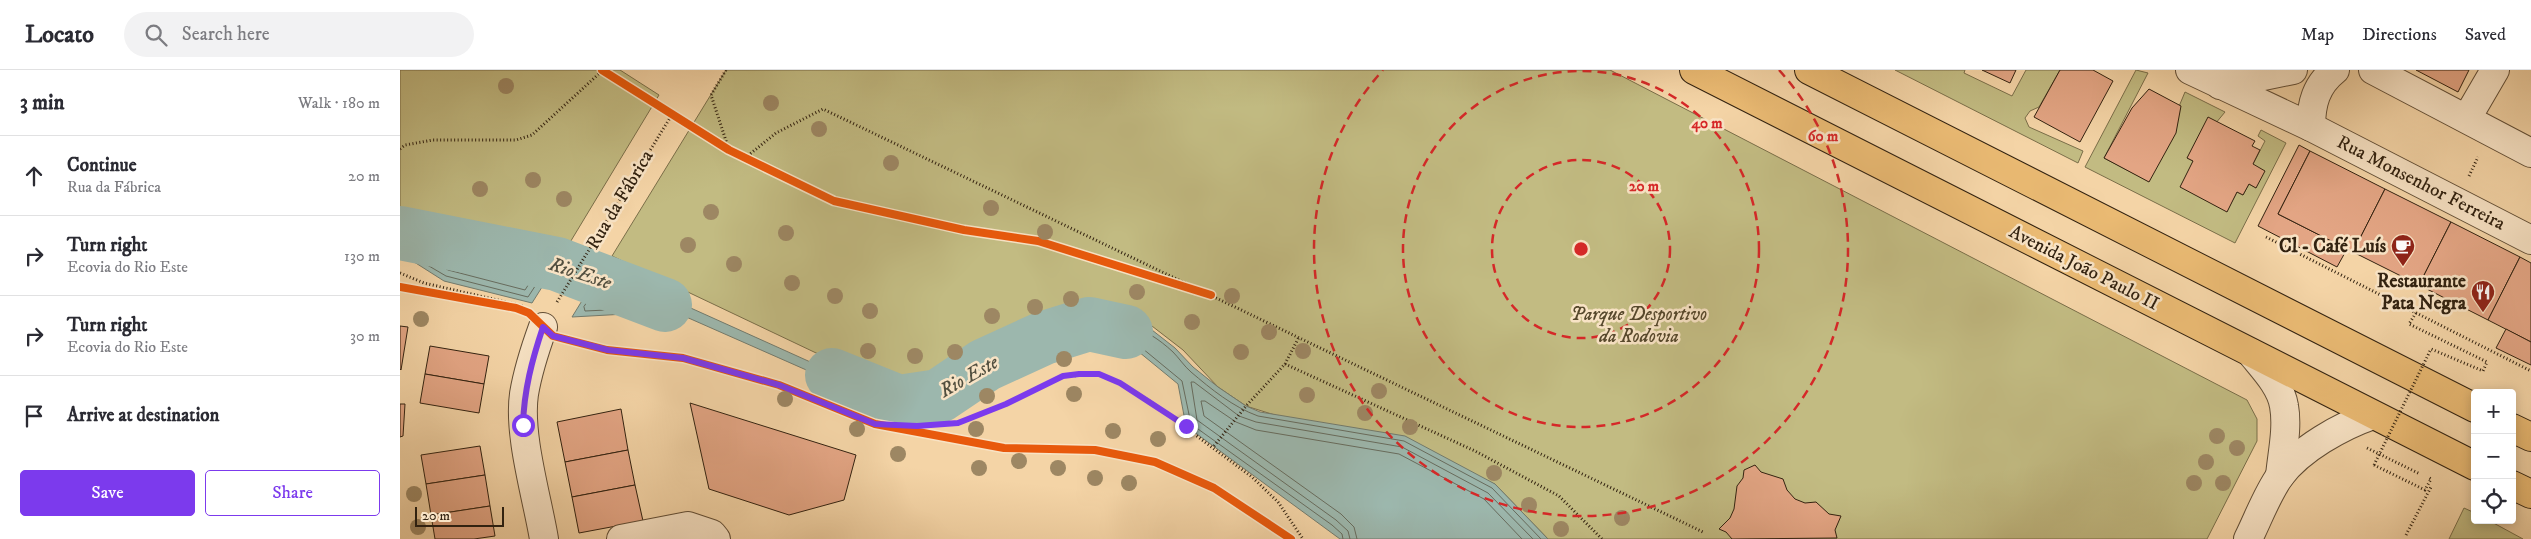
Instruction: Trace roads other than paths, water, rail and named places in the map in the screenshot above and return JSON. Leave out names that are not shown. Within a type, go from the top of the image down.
[{"type":"main road","name":"Avenida João Paulo II","points":[[1694,70],[2471,464]]},
{"type":"main road","points":[[1809,70],[2471,406]]},
{"type":"main road","points":[[2516,430],[2531,437]]},
{"type":"main road","points":[[2516,487],[2531,494]]},
{"type":"street","name":"Rua Monsenhor Ferreira","points":[[2190,70],[2311,127],[2531,240]]},
{"type":"street","points":[[2220,85],[2293,70]]},
{"type":"street","points":[[2311,127],[2311,111],[2316,91],[2327,76],[2335,70]]},
{"type":"street","points":[[2373,70],[2531,153]]},
{"type":"street","points":[[2467,118],[2495,70]]},
{"type":"street","points":[[544,313],[524,395],[523,425],[544,539]]},
{"type":"street","points":[[2251,353],[2271,379],[2284,404],[2285,423],[2280,476]]},
{"type":"street","points":[[2248,539],[2280,476],[2315,444],[2352,422],[2373,415]]},
{"type":"street","points":[[621,539],[688,526],[712,534],[716,539]]},
{"type":"water","points":[[400,223],[566,249],[532,303],[444,281],[400,253]]},
{"type":"water","points":[[604,265],[673,300],[899,402],[939,396],[985,365],[1098,318],[1134,320],[1152,330],[1175,348],[1193,367],[1218,387],[1246,406],[1260,412],[1405,436],[1495,484],[1548,539],[1340,539],[1186,426],[1178,384],[1128,343],[1078,340],[947,408],[906,414],[684,316],[662,312],[572,317]]},
{"type":"waterway","name":"Rio Este","points":[[400,233],[557,264],[665,305]]},
{"type":"waterway","name":"Rio Este","points":[[832,375],[899,402],[939,396],[985,365],[1044,338],[1089,324],[1126,332]]},
{"type":"place","name":"Cl - Café Luís","points":[[2403,267]]},
{"type":"place","name":"Restaurante Pata Negra","points":[[2483,313]]},
{"type":"park label","name":"Parque Desportivo da Rodovia","points":[[1639,325]]}]
